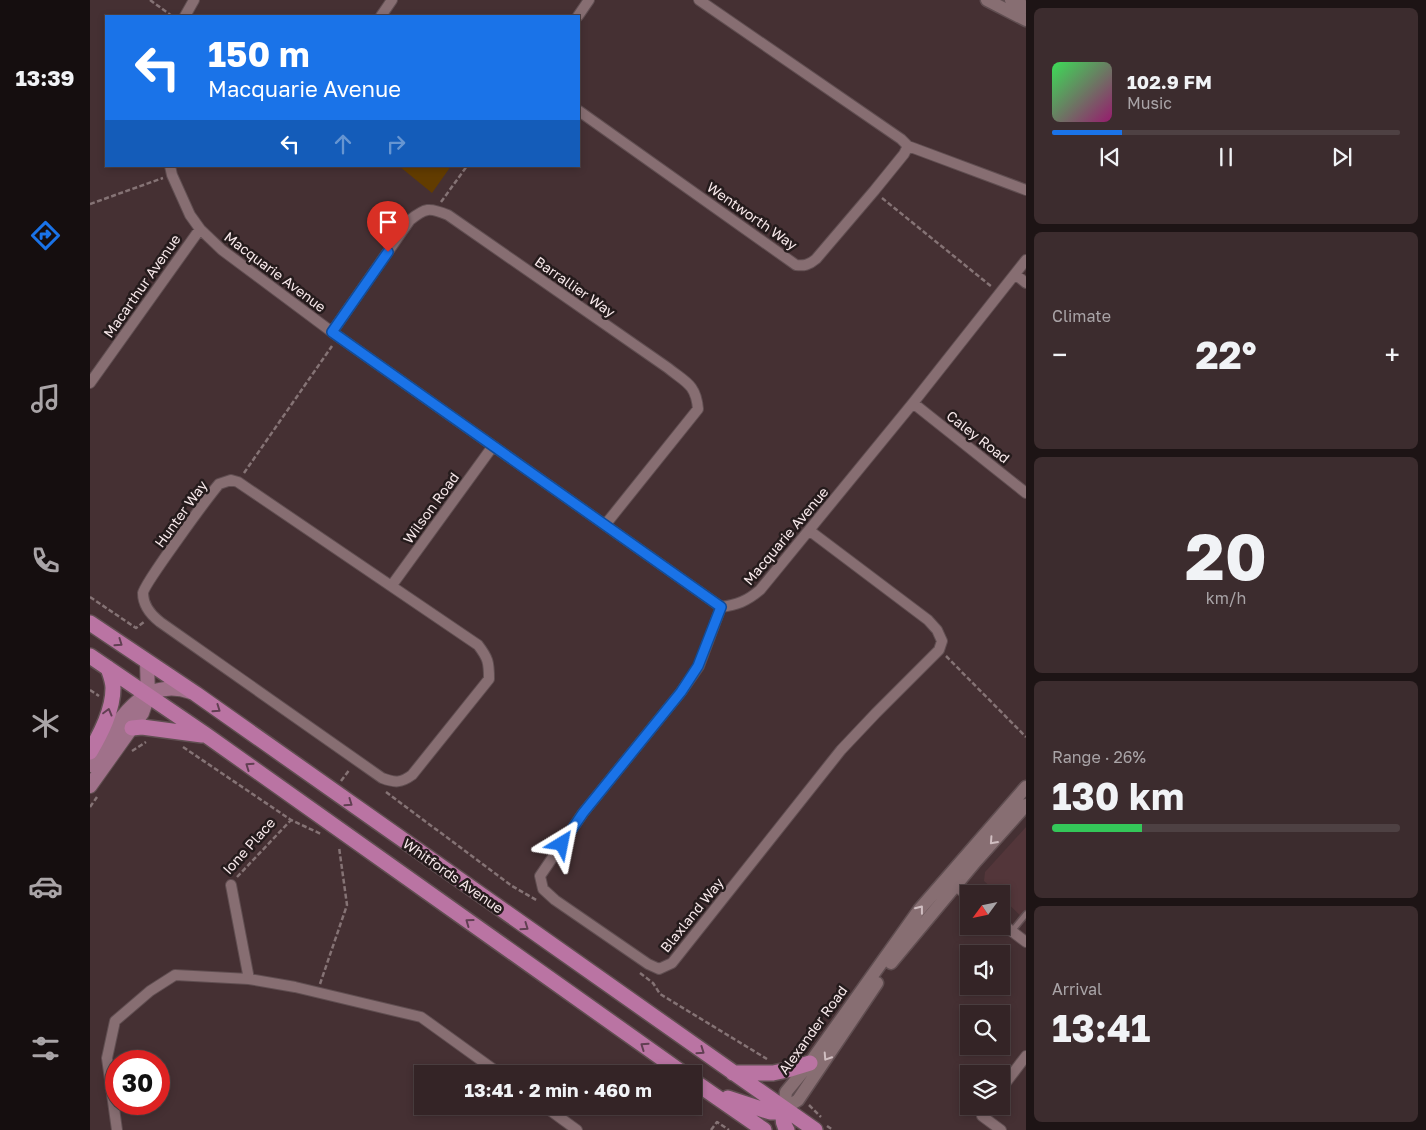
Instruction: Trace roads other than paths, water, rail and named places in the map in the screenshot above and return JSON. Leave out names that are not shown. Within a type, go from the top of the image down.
[{"type":"main road","name":"Whitfords Avenue","points":[[90,623],[196,694],[815,1130]]},
{"type":"main road","name":"Whitfords Avenue","points":[[90,656],[148,694],[671,1065]]},
{"type":"main road","points":[[95,789],[142,713],[148,694],[148,662]]},
{"type":"main road","points":[[90,752],[104,725],[112,699],[113,686],[108,668]]},
{"type":"main road","points":[[90,765],[131,706],[148,694],[161,688],[179,688],[196,694]]},
{"type":"main road","points":[[132,728],[142,726],[206,735]]},
{"type":"main road","points":[[733,1073],[772,1073],[810,1062]]},
{"type":"main road","points":[[702,1086],[764,1130]]},
{"type":"main road","points":[[709,1091],[770,1112],[776,1112],[784,1108]]},
{"type":"main road","points":[[784,1108],[782,1117],[787,1130]]},
{"type":"street","points":[[186,15],[194,0]]},
{"type":"street","points":[[382,15],[392,0]]},
{"type":"street","points":[[579,15],[588,0]]},
{"type":"street","points":[[699,0],[902,139],[908,146],[1026,190]]},
{"type":"street","points":[[987,0],[1026,20]]},
{"type":"street","points":[[1011,0],[1026,7]]},
{"type":"street","name":"Wentworth Way","points":[[580,112],[796,264],[803,266],[811,264],[816,259],[874,192],[904,154],[908,146]]},
{"type":"street","name":"Macquarie Avenue","points":[[171,170],[190,215],[200,229],[222,250],[335,334],[721,607],[737,605],[748,600],[760,590],[810,531],[1026,260]]},
{"type":"street","name":"Barrallier Way","points":[[335,334],[410,220],[421,211],[431,208],[448,215],[668,368],[692,387],[697,397],[698,409],[605,525]]},
{"type":"street","name":"Macarthur Avenue","points":[[90,383],[200,229]]},
{"type":"street","points":[[1015,274],[1026,283]]},
{"type":"street","name":"Caley Road","points":[[913,403],[1026,493]]},
{"type":"street","name":"Wilson Road","points":[[392,585],[493,446]]},
{"type":"street","name":"Hunter Way","points":[[231,480],[238,482],[392,585],[478,645],[489,664],[489,679],[412,775],[404,781],[394,782],[382,778],[170,629],[152,615],[144,602],[143,591],[219,484],[231,480]]},
{"type":"street","name":"Blaxland Way","points":[[721,607],[698,666],[681,692],[583,813],[540,876],[543,889],[555,900],[648,964],[659,969],[672,963],[841,750],[939,650],[942,642],[937,630],[928,620],[810,531]]},
{"type":"street","name":"Alexander Road","points":[[784,1108],[798,1100],[891,963],[951,882],[1026,787]]},
{"type":"street","name":"Alexander Road","points":[[784,1108],[786,1092],[810,1062],[919,910],[951,882],[1026,805]]},
{"type":"street","points":[[951,882],[960,890]]},
{"type":"street","name":"Ione Place","points":[[231,885],[249,979]]},
{"type":"street","points":[[1012,931],[1026,942]]},
{"type":"street","points":[[117,1130],[107,1058],[115,1021],[150,991],[175,974],[249,979],[317,992],[422,1017],[488,1065]]},
{"type":"street","points":[[1010,1077],[1026,1056]]},
{"type":"street","points":[[556,1115],[577,1130]]},
{"type":"street","points":[[983,1115],[1001,1130]]},
{"type":"lane","points":[[1012,931],[1026,914]]}]
